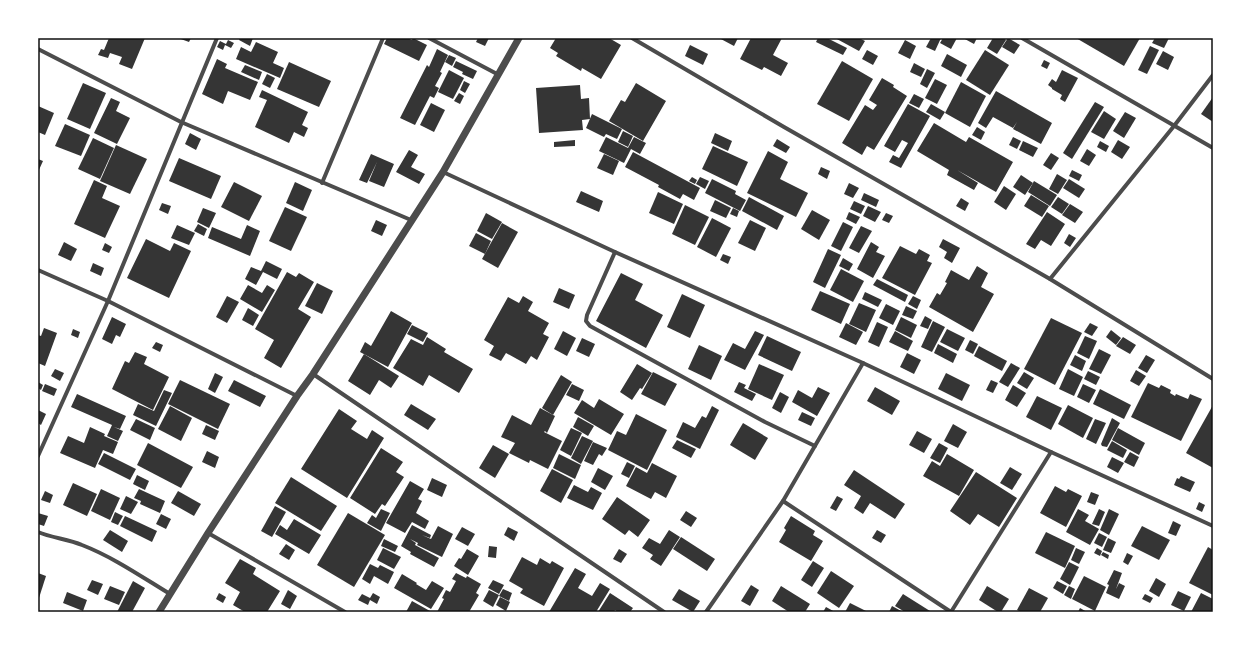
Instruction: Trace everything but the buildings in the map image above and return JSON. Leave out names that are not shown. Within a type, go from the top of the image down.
[{"type":"street","points":[[38,456],[108,301],[217,38]]},
{"type":"street","points":[[322,183],[383,38]]},
{"type":"street","points":[[429,38],[499,75]]},
{"type":"street","points":[[160,612],[208,533],[297,396],[313,374],[443,172],[519,38]]},
{"type":"street","points":[[632,38],[784,128],[1050,279],[1213,379]]},
{"type":"street","points":[[1022,38],[1213,148]]},
{"type":"street","points":[[38,49],[181,122],[411,220]]},
{"type":"street","points":[[1050,279],[1174,126],[1213,75]]},
{"type":"street","points":[[443,172],[615,252],[863,363],[1051,452],[1213,526]]},
{"type":"street","points":[[615,252],[587,315],[586,320],[590,326],[765,422],[815,446]]},
{"type":"street","points":[[38,270],[108,301],[297,396]]},
{"type":"street","points":[[706,612],[783,501],[863,363]]},
{"type":"street","points":[[313,374],[664,612]]},
{"type":"street","points":[[783,501],[951,612],[1051,452]]},
{"type":"street","points":[[38,532],[81,545],[117,563],[170,594]]},
{"type":"street","points":[[208,533],[345,612]]}]
